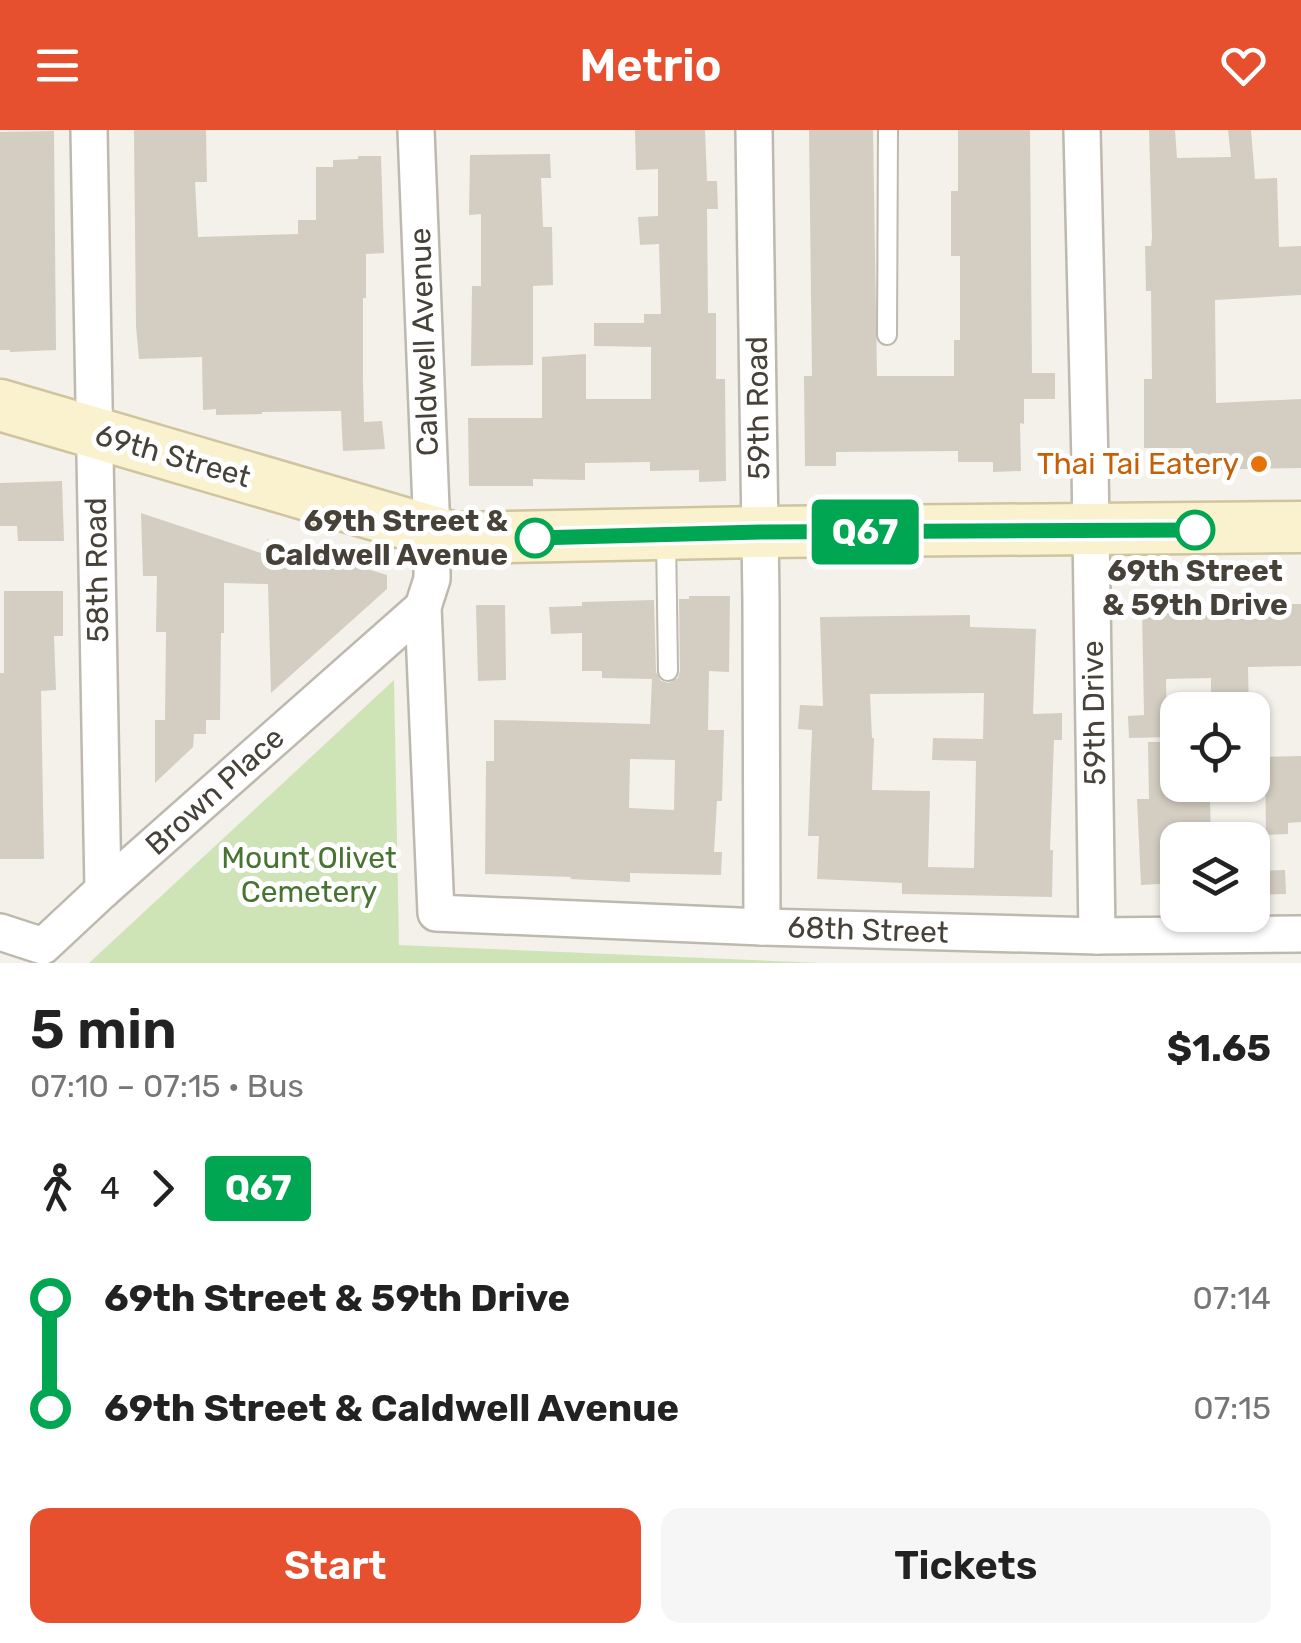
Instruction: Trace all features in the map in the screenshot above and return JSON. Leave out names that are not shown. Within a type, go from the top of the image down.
[{"type":"main road","name":"69th Street","points":[[0,405],[455,538],[1301,527]]},
{"type":"street","name":"58th Road","points":[[89,130],[103,890]]},
{"type":"street","name":"Caldwell Avenue","points":[[416,130],[432,533],[432,579],[422,607],[436,912]]},
{"type":"street","name":"59th Road","points":[[754,130],[762,926]]},
{"type":"street","name":"59th Drive","points":[[1082,130],[1097,936]]},
{"type":"street","name":"Brown Place","points":[[0,932],[43,946],[422,607]]},
{"type":"street","name":"68th Street","points":[[436,912],[1097,936],[1301,934]]},
{"type":"lane","points":[[887,336],[888,130]]},
{"type":"lane","points":[[666,535],[668,671]]},
{"type":"green space","name":"Mount Olivet Cemetery","points":[[394,680],[399,945],[821,963],[89,963]]},
{"type":"building","points":[[134,130],[206,130],[207,182],[195,182],[198,237],[298,234],[298,220],[316,220],[316,167],[333,167],[333,160],[381,156],[384,253],[366,254],[363,382],[364,422],[382,421],[385,449],[343,451],[341,411],[216,415],[216,409],[203,410],[202,357],[139,359]]},
{"type":"building","points":[[635,130],[705,130],[707,181],[717,181],[718,209],[707,209],[708,313],[716,313],[716,379],[725,379],[726,481],[699,482],[699,470],[650,471],[650,462],[585,463],[585,480],[533,479],[533,486],[469,486],[468,418],[542,418],[542,357],[586,354],[586,399],[651,399],[651,347],[594,346],[594,323],[644,323],[644,314],[661,314],[659,244],[640,245],[638,217],[658,216],[658,169],[636,170]]},
{"type":"building","points":[[809,130],[873,130],[877,376],[954,376],[954,340],[960,340],[960,256],[951,256],[951,191],[958,191],[958,130],[1030,130],[1032,373],[1055,373],[1055,399],[1024,399],[1021,471],[993,472],[993,462],[958,462],[958,451],[836,452],[836,466],[805,466],[804,376],[812,376]]},
{"type":"building","points":[[1149,130],[1175,130],[1177,158],[1231,157],[1228,130],[1251,130],[1255,179],[1277,178],[1279,247],[1301,246],[1301,295],[1215,300],[1216,403],[1301,399],[1301,468],[1191,470],[1191,448],[1144,448],[1144,379],[1152,379],[1151,291],[1146,291],[1145,246],[1151,246],[1152,237]]},
{"type":"building","points":[[54,131],[56,350],[0,350],[0,132]]},
{"type":"building","points":[[550,154],[551,178],[541,178],[543,227],[552,227],[553,285],[533,286],[533,365],[471,366],[472,286],[481,286],[481,214],[469,215],[470,155]]},
{"type":"building","points":[[62,481],[64,541],[18,541],[17,526],[0,526],[0,483]]},
{"type":"building","points":[[141,513],[267,555],[267,539],[387,575],[387,589],[271,693],[268,584],[224,583],[220,720],[206,720],[206,734],[194,734],[193,747],[155,783],[155,720],[165,720],[166,632],[156,632],[157,576],[143,576]]},
{"type":"building","points":[[4,591],[63,591],[63,636],[54,636],[56,690],[41,691],[44,859],[0,859]]},
{"type":"building","points":[[730,596],[729,672],[709,671],[708,730],[724,730],[722,801],[717,801],[714,852],[722,852],[721,875],[630,873],[630,882],[485,874],[486,761],[494,761],[494,720],[650,724],[652,679],[602,678],[602,671],[582,671],[582,633],[551,634],[549,607],[654,600],[656,672],[661,681],[669,683],[678,678],[680,671],[679,599]],"holes":[[[630,759],[675,760],[674,810],[629,808]]]},
{"type":"building","points":[[1265,604],[1301,604],[1301,666],[1248,667],[1249,692],[1211,692],[1211,678],[1166,679],[1166,692],[1160,692],[1160,737],[1129,738],[1128,716],[1144,715],[1142,608],[1209,613],[1209,619],[1266,619]]},
{"type":"building","points":[[476,605],[505,605],[506,680],[478,681]]},
{"type":"building","points":[[970,615],[970,627],[1036,629],[1033,714],[1062,713],[1062,740],[1054,740],[1052,897],[902,894],[902,883],[817,879],[819,836],[808,836],[812,730],[798,729],[800,705],[823,706],[820,617]],"holes":[[[984,693],[983,739],[933,738],[932,760],[976,761],[974,868],[928,867],[930,791],[872,790],[874,738],[870,694]]]},
{"type":"building","points":[[1148,742],[1160,742],[1160,802],[1210,802],[1211,822],[1160,822],[1160,884],[1141,885],[1137,799],[1149,799]]},
{"type":"building","points":[[1301,756],[1301,822],[1288,823],[1288,834],[1270,835],[1270,822],[1266,822],[1270,757]]},
{"type":"building","points":[[1270,870],[1285,870],[1286,894],[1270,894]]},
{"type":"bus line","name":"Q67","points":[[535,538],[760,532],[1195,530]]},
{"type":"place","name":"Thai Tai Eatery","points":[[1259,464]]},
{"type":"place","name":"69th Street & 59th Drive","points":[[1195,530]]},
{"type":"place","name":"69th Street & Caldwell Avenue","points":[[535,538]]}]
